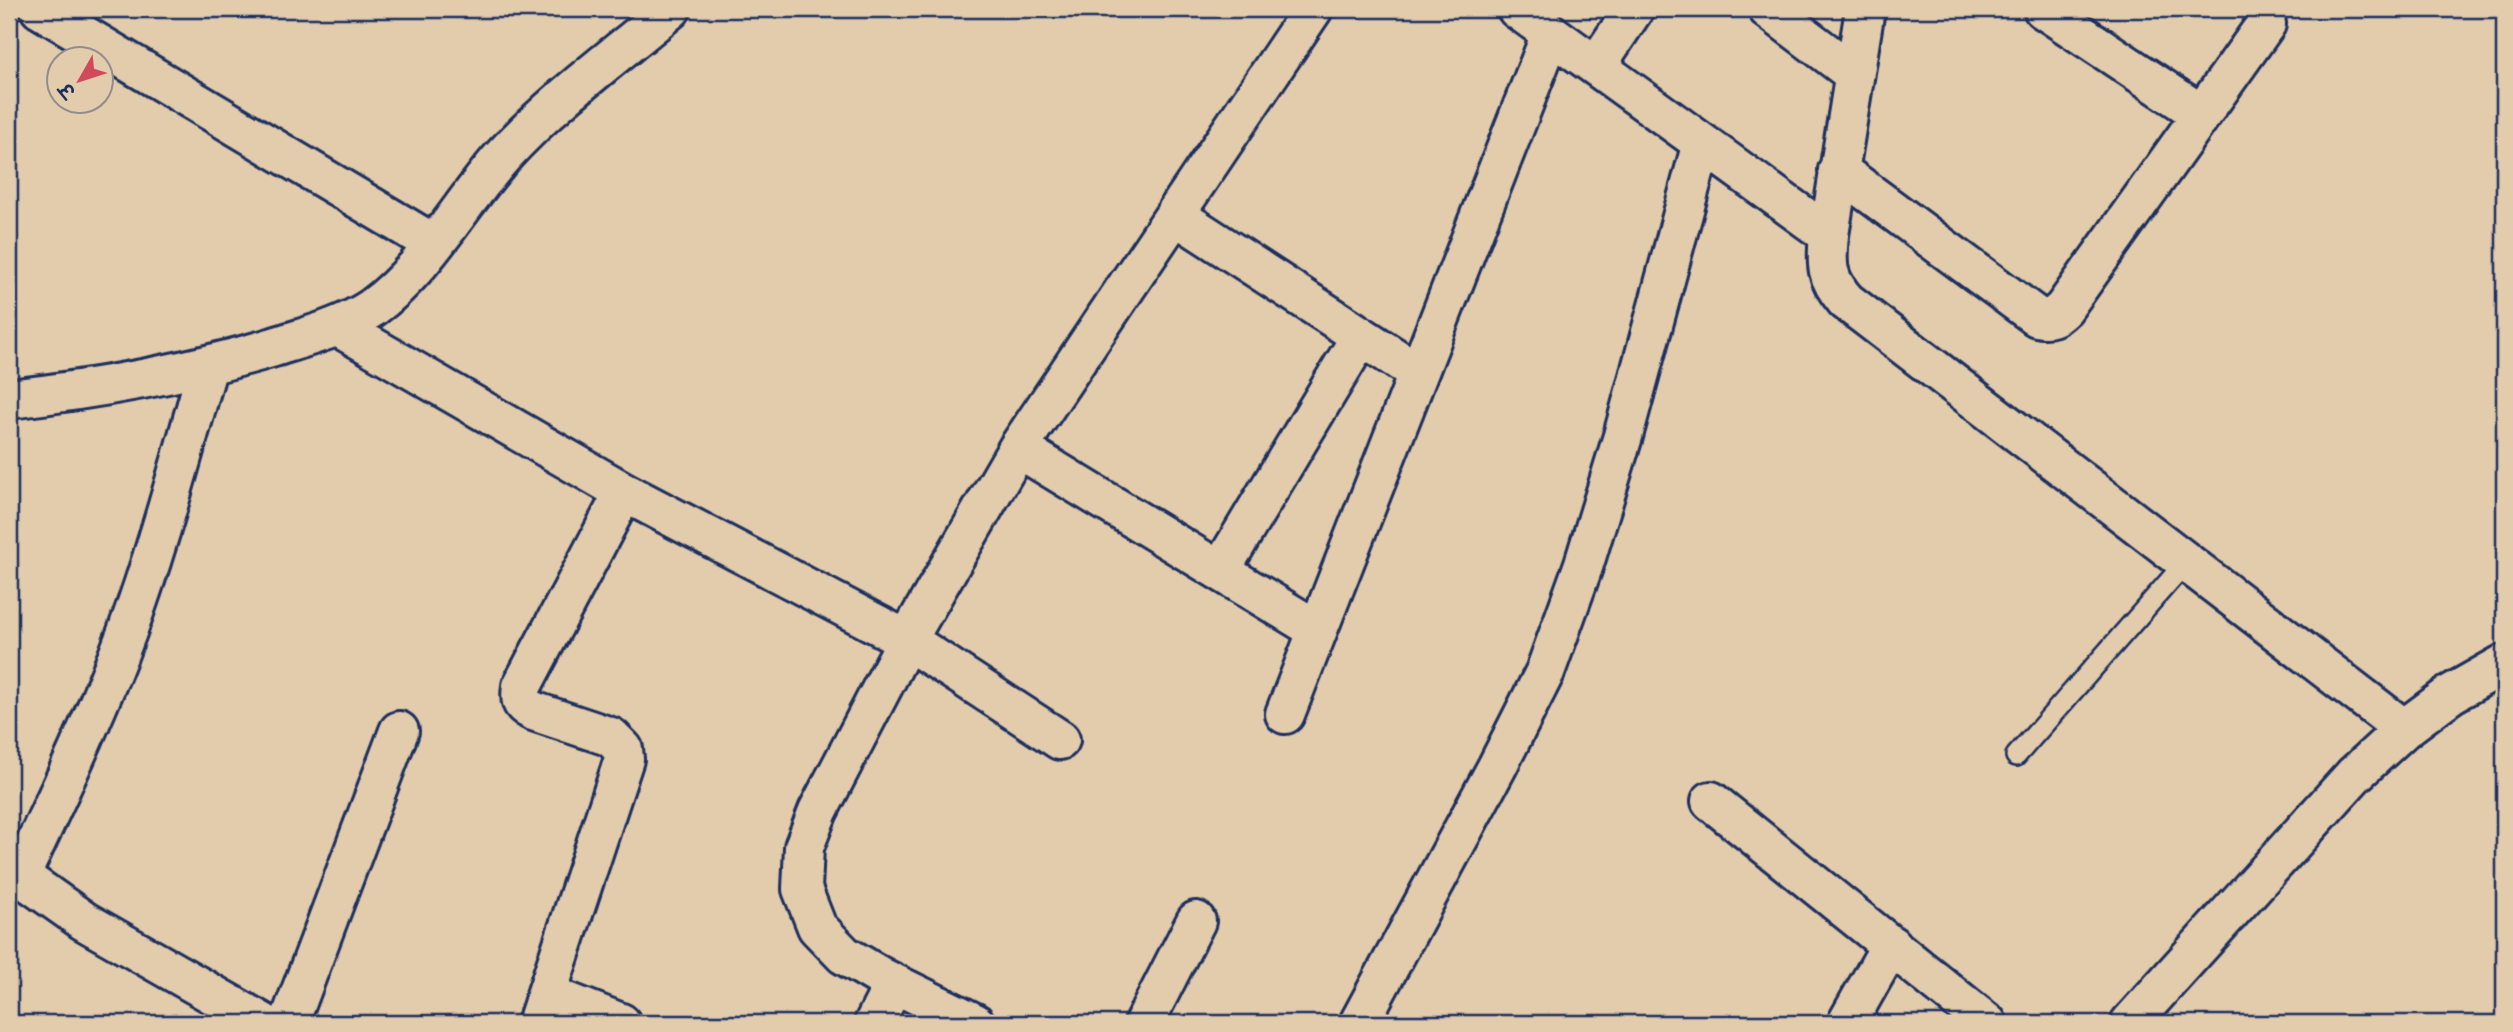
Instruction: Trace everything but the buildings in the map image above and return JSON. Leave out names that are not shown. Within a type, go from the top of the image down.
[{"type":"street","points":[[40,9],[433,244]]},
{"type":"street","points":[[9,399],[81,391],[208,366],[338,327],[372,307],[399,285],[474,190],[541,118],[669,9]]},
{"type":"street","points":[[975,1023],[894,984],[844,955],[817,927],[802,889],[804,847],[818,811],[907,640],[1018,448],[1313,9]]},
{"type":"street","points":[[1517,9],[1829,235]]},
{"type":"street","points":[[1596,66],[1633,9]]},
{"type":"street","points":[[1768,9],[1854,74]]},
{"type":"street","points":[[1865,9],[1829,235],[1827,261],[1834,287],[1846,301],[2403,729]]},
{"type":"street","points":[[2043,9],[2201,114]]},
{"type":"street","points":[[1838,170],[2037,317],[2055,317],[2266,24]]},
{"type":"street","points":[[1284,713],[1551,34]]},
{"type":"street","points":[[1359,1023],[1545,672],[1584,564],[1623,436],[1702,143]]},
{"type":"street","points":[[1175,215],[1418,373]]},
{"type":"street","points":[[338,327],[624,492],[907,640],[1060,740]]},
{"type":"street","points":[[1220,571],[1361,336]]},
{"type":"street","points":[[208,366],[158,540],[128,632],[94,717],[14,873],[84,921],[263,1023]]},
{"type":"street","points":[[1018,448],[1317,630]]},
{"type":"street","points":[[621,1023],[542,1009],[624,758],[623,749],[611,737],[533,711],[524,707],[520,699],[522,686],[624,492]]},
{"type":"street","points":[[2130,1023],[2354,775],[2403,729],[2451,694],[2504,664]]},
{"type":"street","points":[[289,1023],[399,731]]},
{"type":"street","points":[[1711,801],[1987,1023]]},
{"type":"street","points":[[1144,1023],[1196,921]]},
{"type":"street","points":[[1847,1023],[1891,946]]},
{"type":"street","points":[[874,1023],[894,984]]},
{"type":"lane","points":[[2016,757],[2186,562]]}]
